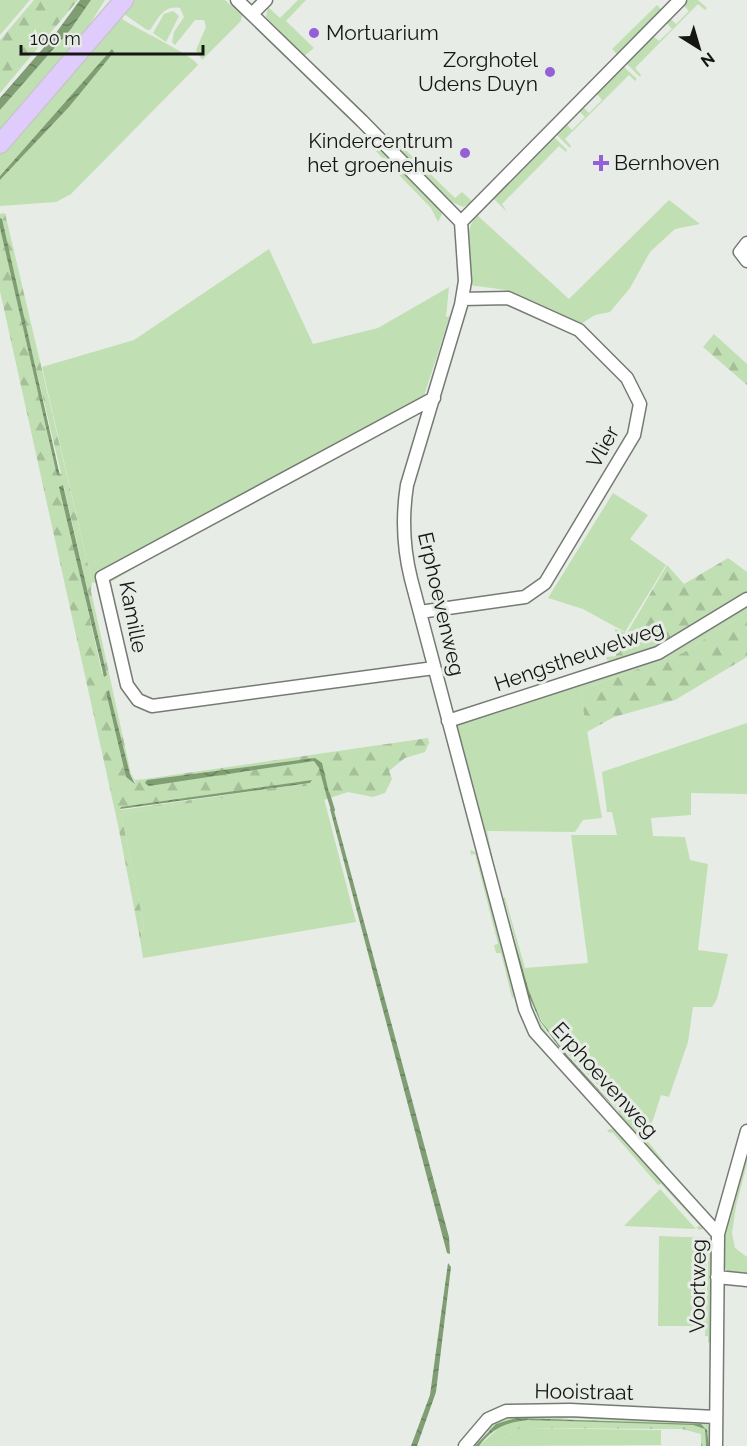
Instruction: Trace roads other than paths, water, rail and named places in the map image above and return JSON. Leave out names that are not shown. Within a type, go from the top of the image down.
[{"type":"main road","points":[[90,40],[111,0]]},
{"type":"main road","points":[[0,144],[124,0]]},
{"type":"street","points":[[237,0],[461,222],[680,0]]},
{"type":"street","points":[[252,14],[266,0]]},
{"type":"street","name":"Erphoevenweg","points":[[461,222],[465,281],[462,299],[407,485],[403,510],[405,556],[525,1009],[535,1032],[718,1234]]},
{"type":"street","points":[[747,243],[740,252],[747,261]]},
{"type":"street","name":"Vlier","points":[[420,612],[525,597],[545,583],[634,435],[640,404],[627,378],[579,330],[508,298],[462,299]]},
{"type":"street","name":"Kamille","points":[[434,398],[102,577],[127,686],[138,700],[152,706],[434,668]]},
{"type":"street","name":"Hengstheuvelweg","points":[[448,721],[658,653],[747,599]]},
{"type":"street","name":"Voortweg","points":[[716,1446],[718,1234],[747,1131]]},
{"type":"street","points":[[717,1277],[747,1280]]},
{"type":"street","name":"Hooistraat","points":[[465,1446],[488,1419],[506,1411],[570,1410],[716,1417]]},
{"type":"water","points":[[80,0],[91,0],[71,29],[0,110],[0,98],[53,37]]},
{"type":"water","points":[[112,49],[114,52],[69,107],[0,180],[0,176]]},
{"type":"water","points":[[0,218],[60,476],[57,475],[0,228]]},
{"type":"water","points":[[63,485],[107,675],[104,677],[59,487]]},
{"type":"water","points":[[109,690],[130,774],[135,784],[126,777],[106,692]]},
{"type":"water","points":[[315,758],[322,763],[330,797],[326,794],[319,768],[314,761],[149,786],[145,783],[147,780]]},
{"type":"water","points":[[312,780],[310,783],[120,809],[121,807]]},
{"type":"water","points":[[333,807],[449,1237],[450,1254],[447,1253],[330,809]]},
{"type":"water","points":[[503,901],[529,991],[541,1021],[567,1055],[621,1114],[568,1059],[540,1021],[527,992]]},
{"type":"water","points":[[448,1263],[451,1267],[436,1392],[417,1446],[411,1446],[430,1395]]},
{"type":"water","points":[[516,1418],[701,1424],[707,1430],[709,1446],[706,1446],[705,1429],[693,1425],[529,1420],[513,1422],[501,1427],[479,1446],[475,1446],[496,1424]]},
{"type":"waterway","points":[[328,794],[333,810]]},
{"type":"place","name":"Mortuarium","points":[[314,33]]},
{"type":"place","name":"Zorghotel Udens Duyn","points":[[550,72]]},
{"type":"place","name":"Kindercentrum het groenehuis","points":[[465,153]]},
{"type":"place","name":"Bernhoven","points":[[601,163]]}]
